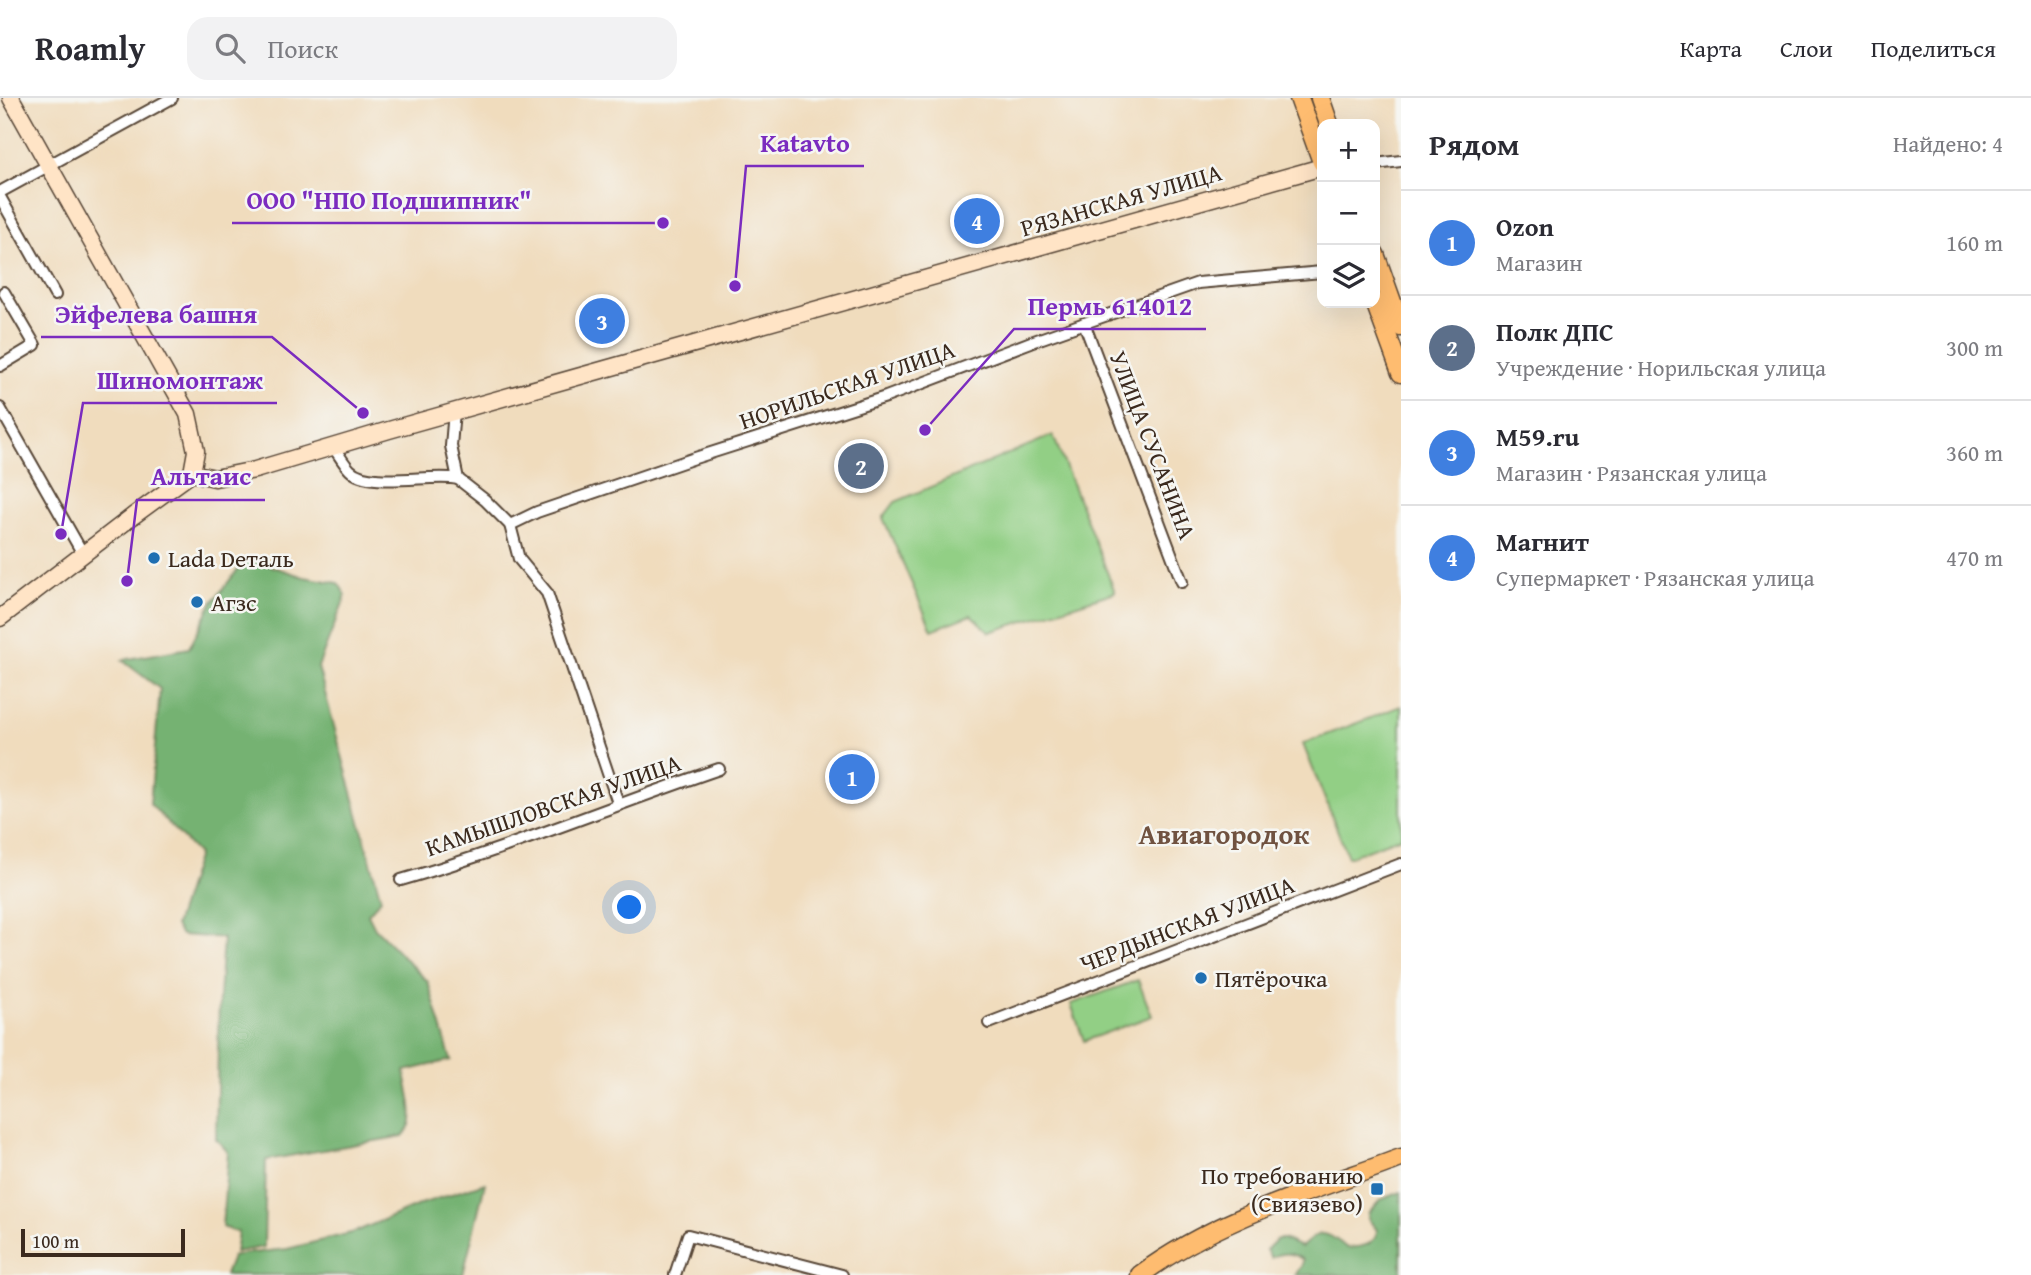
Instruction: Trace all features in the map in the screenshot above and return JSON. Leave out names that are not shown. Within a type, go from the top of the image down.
[{"type":"main road","points":[[1299,98],[1317,150]]},
{"type":"main road","points":[[1320,98],[1327,119]]},
{"type":"main road","points":[[1380,268],[1401,327]]},
{"type":"main road","points":[[1377,308],[1401,373]]},
{"type":"main road","points":[[1140,1275],[1167,1255],[1226,1224],[1401,1158]]},
{"type":"street","points":[[0,618],[192,473],[196,451],[188,414],[11,98]]},
{"type":"street","points":[[55,295],[0,194],[172,98]]},
{"type":"street","points":[[1380,163],[1401,161]]},
{"type":"street","name":"РЯЗАНСКАЯ УЛИЦА","points":[[192,473],[215,478],[256,470],[1317,165]]},
{"type":"street","name":"НОРИЛЬСКАЯ УЛИЦА","points":[[510,525],[537,512],[669,467],[886,397],[1084,323],[1198,284],[1317,272]]},
{"type":"street","points":[[0,366],[35,345],[4,292]]},
{"type":"street","name":"УЛИЦА СУСАНИНА","points":[[1084,323],[1182,582]]},
{"type":"street","points":[[0,408],[83,554]]},
{"type":"street","points":[[454,411],[451,446],[458,480]]},
{"type":"street","points":[[334,448],[352,472],[376,478],[415,480],[449,477],[458,480],[485,500],[510,525],[519,559],[547,593],[618,803]]},
{"type":"street","name":"КАМЫШЛОВСКАЯ УЛИЦА","points":[[401,880],[450,866],[618,803],[719,769]]},
{"type":"street","name":"ЧЕРДЫНСКАЯ УЛИЦА","points":[[989,1023],[1401,864]]},
{"type":"street","points":[[675,1275],[688,1235],[842,1275]]},
{"type":"green space","points":[[1053,435],[1115,592],[990,632],[971,615],[932,630],[883,518],[895,502]]},
{"type":"green space","points":[[247,558],[304,577],[338,583],[346,595],[318,667],[381,899],[368,914],[375,928],[428,982],[451,1060],[405,1071],[412,1114],[408,1130],[403,1136],[266,1160],[264,1247],[235,1252],[238,1232],[222,1227],[228,1152],[216,1139],[223,938],[181,935],[175,926],[198,854],[150,804],[160,689],[122,660],[189,648],[212,603]]},
{"type":"green space","points":[[1401,706],[1401,837],[1348,857],[1303,744]]},
{"type":"green space","points":[[1138,980],[1152,1016],[1084,1041],[1071,1004]]},
{"type":"green space","points":[[485,1183],[463,1275],[225,1275],[232,1257],[287,1249],[355,1232],[421,1204]]},
{"type":"green space","points":[[1401,1192],[1401,1275],[1295,1275],[1303,1260],[1287,1254],[1271,1258],[1266,1250],[1277,1239],[1301,1247],[1319,1234],[1332,1237],[1347,1248],[1366,1245],[1376,1237],[1377,1230],[1368,1219],[1368,1214],[1380,1200]]},
{"type":"place","name":"Магнит","points":[[977,221]]},
{"type":"place","name":"ООО \"НПО Подшипник\"","points":[[663,223]]},
{"type":"place","name":"Katavto","points":[[735,286]]},
{"type":"place","name":"M59.ru","points":[[602,321]]},
{"type":"place","name":"Эйфелева башня","points":[[363,413]]},
{"type":"place","name":"Пермь 614012","points":[[925,430]]},
{"type":"place","name":"Полк ДПС","points":[[861,466]]},
{"type":"place","name":"Шиномонтаж","points":[[61,534]]},
{"type":"place","name":"Lada Dеталь","points":[[154,558]]},
{"type":"place","name":"Альтаис","points":[[127,581]]},
{"type":"place","name":"Агзс","points":[[197,602]]},
{"type":"place","name":"Ozon","points":[[852,777]]},
{"type":"place","name":"Пятёрочка","points":[[1201,978]]},
{"type":"place","name":"По требованию (Свиязево)","points":[[1377,1189]]},
{"type":"district","name":"Авиагородок","points":[[1224,833]]}]
